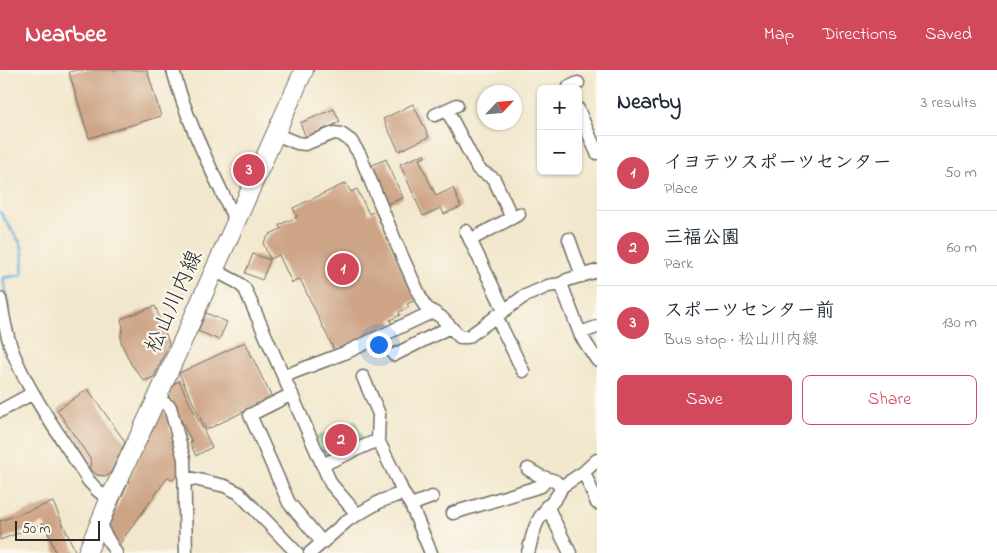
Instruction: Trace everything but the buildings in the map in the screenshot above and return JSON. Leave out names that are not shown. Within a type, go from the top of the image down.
[{"type":"main road","name":"松山川内線","points":[[87,553],[100,526],[109,500],[157,398],[304,70]]},
{"type":"street","points":[[173,70],[177,86],[198,138],[236,222]]},
{"type":"street","points":[[446,110],[478,168],[494,179],[516,216],[468,235],[523,371]]},
{"type":"street","points":[[582,118],[597,153]]},
{"type":"street","points":[[276,134],[305,144],[334,133],[341,134],[351,141],[360,156],[423,303],[432,312],[441,317],[460,337],[468,337],[523,297],[548,286],[561,284],[567,280],[597,271]]},
{"type":"street","points":[[570,239],[582,276]]},
{"type":"street","points":[[214,270],[238,282],[245,289],[331,484],[357,514]]},
{"type":"street","points":[[561,284],[580,333],[597,360]]},
{"type":"street","points":[[0,299],[6,331],[13,354],[34,393],[88,480],[96,490],[109,500]]},
{"type":"street","points":[[284,376],[347,352],[432,312]]},
{"type":"street","points":[[580,333],[597,327]]},
{"type":"street","points":[[394,355],[450,328]]},
{"type":"street","points":[[363,378],[379,414],[378,440],[403,493],[411,505],[431,553]]},
{"type":"street","points":[[0,411],[34,393]]},
{"type":"street","points":[[292,394],[250,415],[289,503],[322,542]]},
{"type":"street","points":[[157,398],[170,408],[184,459],[186,553]]},
{"type":"street","points":[[322,465],[378,440]]},
{"type":"street","points":[[528,553],[537,522],[561,487],[584,472],[597,460]]},
{"type":"street","points":[[528,469],[554,481],[561,487]]},
{"type":"street","points":[[584,472],[597,503]]},
{"type":"street","points":[[185,477],[225,486],[239,493],[297,553]]},
{"type":"street","points":[[453,513],[540,486],[547,479]]},
{"type":"street","points":[[310,553],[357,514],[381,501],[403,493]]},
{"type":"street","points":[[411,505],[432,497]]},
{"type":"street","points":[[547,506],[570,553]]},
{"type":"street","points":[[100,526],[116,553]]},
{"type":"green space","points":[[355,421],[364,442],[327,459],[317,437]]},
{"type":"waterway","points":[[0,212],[21,244],[23,254],[22,275],[3,278],[9,311]]},
{"type":"place","name":"スポーツセンター前","points":[[249,170]]},
{"type":"place","name":"イヨテツスポーツセンター","points":[[343,269]]},
{"type":"place","name":"三福公園","points":[[341,440]]}]
